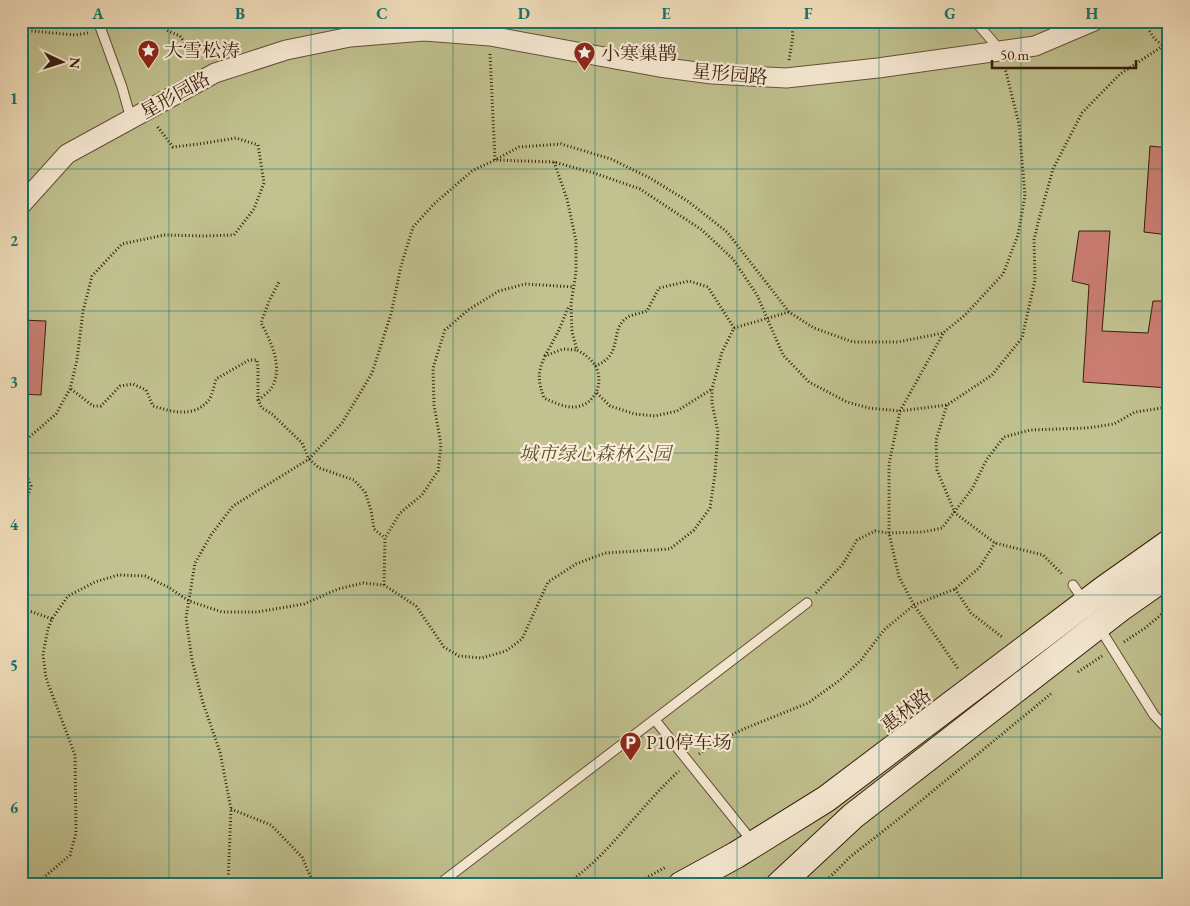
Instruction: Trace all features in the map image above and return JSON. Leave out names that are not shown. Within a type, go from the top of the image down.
[{"type":"main road","name":"惠林路","points":[[779,885],[853,816],[1088,609],[1169,543]]},
{"type":"main road","name":"惠林路","points":[[677,874],[754,844],[826,799],[1088,609],[1169,574]]},
{"type":"street","name":"星形园路","points":[[21,205],[67,154],[215,73],[295,48],[350,37],[424,31],[490,36],[659,67],[712,74],[786,78],[878,68],[1035,46],[1094,21]]},
{"type":"lane","points":[[975,21],[1001,51]]},
{"type":"lane","points":[[99,26],[122,87],[131,119]]},
{"type":"lane","points":[[438,885],[806,603]]},
{"type":"lane","points":[[1088,609],[1154,715],[1169,731]]},
{"type":"lane","points":[[655,720],[754,844]]},
{"type":"path","points":[[21,30],[75,35],[99,26],[118,22],[139,26],[142,21]]},
{"type":"path","points":[[164,21],[166,30],[180,36],[190,51]]},
{"type":"path","points":[[786,78],[793,36],[791,21]]},
{"type":"path","points":[[1146,21],[1149,33],[1162,46],[1169,47]]},
{"type":"path","points":[[490,36],[495,160]]},
{"type":"path","points":[[495,160],[554,162],[594,173],[640,189],[702,230],[733,259],[757,295],[784,355],[810,382],[847,402],[869,408],[900,411],[947,405],[992,375],[1022,338],[1035,280],[1034,240],[1041,211],[1053,169],[1082,113],[1120,74],[1169,42]]},
{"type":"path","points":[[959,670],[914,605],[899,577],[889,533],[888,464],[900,411],[943,333],[965,315],[1003,274],[1018,235],[1025,196],[1019,124],[1001,51]]},
{"type":"path","points":[[21,502],[26,501],[31,486],[24,465],[26,440],[56,414],[70,389],[77,360],[83,312],[92,276],[122,244],[164,235],[234,235],[254,209],[264,183],[258,145],[236,138],[172,146],[148,110]]},
{"type":"path","points":[[228,885],[230,809],[220,752],[203,703],[192,660],[186,618],[195,563],[210,535],[233,506],[309,459],[342,423],[372,373],[391,314],[401,266],[414,228],[434,204],[472,171],[519,146],[561,144],[611,159],[650,178],[689,202],[726,232],[789,312],[814,328],[853,342],[898,342],[943,333]]},
{"type":"path","points":[[554,162],[567,199],[576,241],[576,272],[571,304],[572,332],[577,350]]},
{"type":"path","points":[[595,366],[604,363],[615,349],[617,330],[628,317],[648,311],[659,288],[689,281],[708,287],[734,328]]},
{"type":"path","points":[[258,400],[271,389],[277,370],[273,346],[261,323],[269,301],[279,282]]},
{"type":"path","points":[[384,585],[385,538],[400,513],[422,496],[438,471],[441,445],[434,405],[433,368],[446,330],[468,310],[499,291],[525,284],[574,287]]},
{"type":"path","points":[[545,356],[563,349],[577,350],[586,355],[595,366],[598,380],[597,393],[590,402],[574,407],[562,405],[544,398],[539,383],[539,368],[545,356],[558,332],[571,304]]},
{"type":"path","points":[[35,885],[70,855],[76,833],[75,755],[46,678],[43,654],[52,619],[68,596],[95,582],[118,575],[145,576],[168,587],[189,601],[222,612],[258,612],[304,604],[338,589],[362,583],[384,585],[416,606],[444,647],[459,656],[482,658],[506,651],[522,639],[537,610],[548,582],[576,564],[605,553],[670,549],[694,530],[710,508],[718,432],[712,403],[712,389],[722,352],[734,328],[789,312]]},
{"type":"path","points":[[70,389],[93,406],[101,406],[120,386],[133,384],[146,390],[153,406],[174,413],[193,412],[209,401],[216,379],[249,360],[256,360],[258,368],[258,400],[262,408],[272,414],[302,443],[309,459],[319,468],[354,480],[365,492],[371,510],[374,529],[385,538]]},
{"type":"path","points":[[597,393],[610,406],[635,414],[655,416],[677,411],[712,389]]},
{"type":"path","points":[[947,405],[936,440],[936,470],[955,513],[995,543],[1043,554],[1088,609]]},
{"type":"path","points":[[806,603],[843,564],[857,540],[875,531],[889,533],[923,532],[942,528],[972,489],[987,459],[1004,437],[1030,430],[1088,428],[1114,424],[1135,412],[1169,407]]},
{"type":"path","points":[[565,885],[597,860],[659,789],[688,761],[712,744],[808,703],[840,680],[861,660],[884,630],[914,605],[955,589],[978,568],[995,543]]},
{"type":"path","points":[[955,589],[971,613],[1002,637]]},
{"type":"path","points":[[21,608],[52,619]]},
{"type":"path","points":[[1070,677],[1144,628],[1169,608]]},
{"type":"path","points":[[995,642],[1009,632]]},
{"type":"path","points":[[952,674],[966,664]]},
{"type":"path","points":[[822,885],[850,857],[1055,690]]},
{"type":"path","points":[[230,809],[272,825],[302,857],[314,885]]},
{"type":"path","points":[[633,885],[677,874]]},
{"type":"green space","name":"城市绿心森林公园","points":[[21,21],[1169,21],[1169,885],[21,885]]},
{"type":"building","points":[[1150,146],[1169,148],[1169,235],[1144,232]]},
{"type":"building","points":[[1079,231],[1110,231],[1102,331],[1148,333],[1153,301],[1169,301],[1169,388],[1083,382],[1089,285],[1072,281]]},
{"type":"building","points":[[21,320],[46,321],[41,395],[21,394]]},
{"type":"place","name":"大雪松涛","points":[[148,69]]},
{"type":"place","name":"小寒巢鹊","points":[[585,72]]},
{"type":"place","name":"P10停车场","points":[[630,761]]}]
